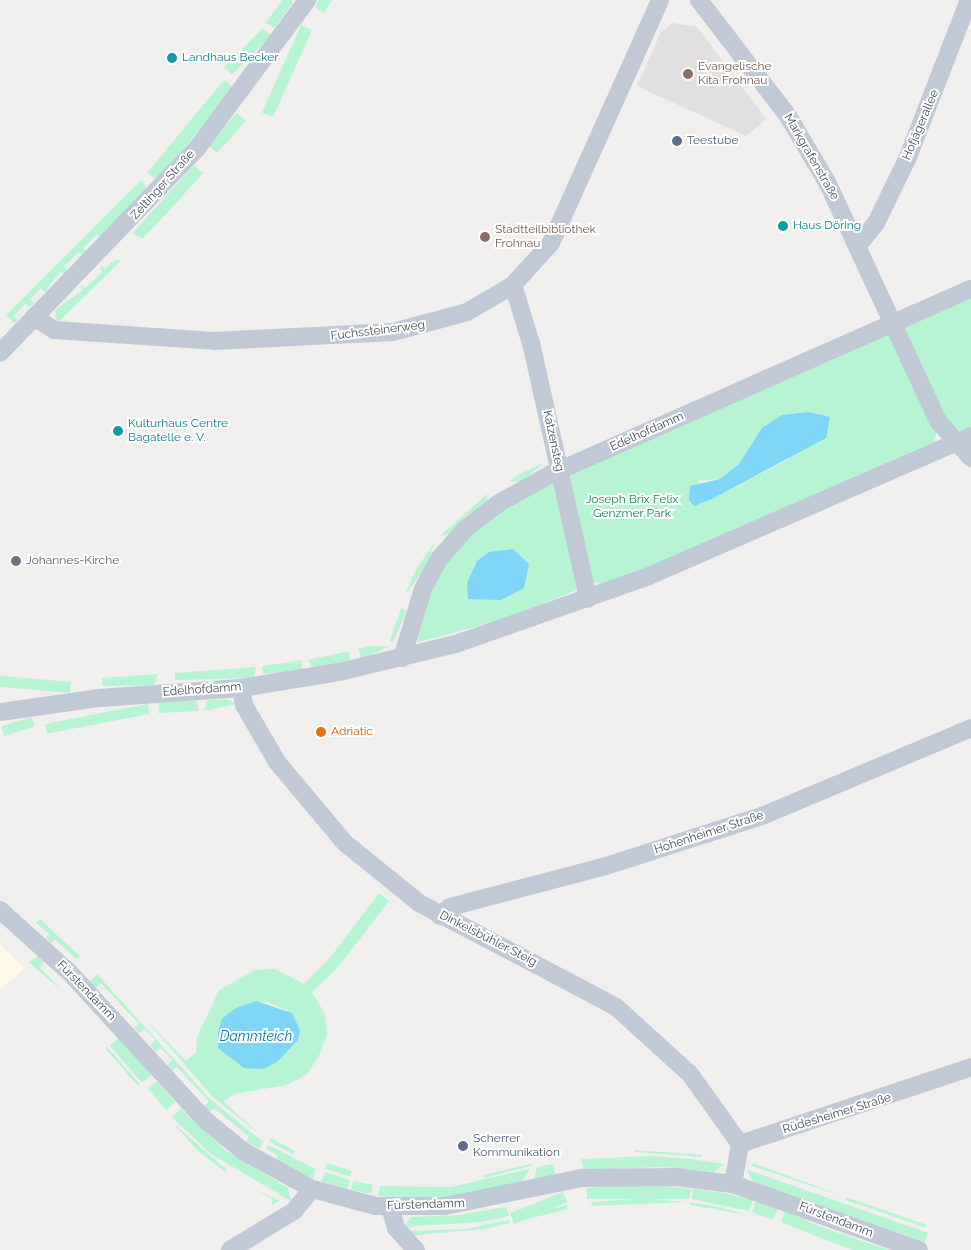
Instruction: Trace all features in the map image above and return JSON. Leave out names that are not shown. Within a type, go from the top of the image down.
[{"type":"street","name":"Zeltinger Straße","points":[[0,353],[198,146],[307,0]]},
{"type":"street","name":"Fuchssteinerweg","points":[[34,317],[54,330],[122,337],[317,338],[434,324],[467,312],[514,285],[541,257],[561,225],[660,0]]},
{"type":"street","name":"Markgrafenstraße","points":[[699,0],[788,116],[859,244],[938,421],[955,443],[971,458]]},
{"type":"street","name":"Hofjägerallee","points":[[859,244],[876,223],[904,166],[969,0]]},
{"type":"street","name":"Katzensteg","points":[[514,285],[524,314],[588,599]]},
{"type":"street","name":"Edelhofdamm","points":[[402,658],[423,589],[447,548],[486,512],[559,470],[971,289]]},
{"type":"street","name":"Edelhofdamm","points":[[0,712],[100,698],[242,688],[402,658],[588,599],[971,436]]},
{"type":"street","name":"Dinkelsbühler Steig","points":[[242,688],[244,705],[262,737],[307,802],[377,872],[440,916],[579,984],[616,1008],[690,1074],[740,1144]]},
{"type":"street","name":"Hohenheimer Straße","points":[[440,916],[450,907],[606,866],[762,816],[971,728]]},
{"type":"street","name":"Fürstendamm","points":[[0,910],[76,980],[205,1120],[243,1152],[312,1189],[390,1208],[464,1204],[566,1180],[608,1176],[733,1184],[919,1250]]},
{"type":"street","name":"Rüdesheimer Straße","points":[[740,1144],[971,1067]]},
{"type":"street","points":[[733,1184],[740,1144]]},
{"type":"street","points":[[230,1250],[294,1211],[312,1189]]},
{"type":"street","points":[[390,1208],[396,1228],[416,1250]]},
{"type":"shaded area","name":"Evangelische Kita Frohnau","points":[[673,23],[697,27],[766,119],[746,136],[637,86],[661,32]]},
{"type":"shaded area","points":[[0,945],[25,968],[0,990]]},
{"type":"green space","points":[[282,0],[292,0],[292,4],[274,28],[266,23]]},
{"type":"green space","points":[[318,0],[332,0],[324,13],[316,8]]},
{"type":"green space","points":[[301,25],[312,30],[273,118],[262,113]]},
{"type":"green space","points":[[263,28],[271,36],[232,75],[224,67]]},
{"type":"green space","points":[[224,80],[233,87],[187,145],[156,179],[147,173]]},
{"type":"green space","points":[[237,113],[246,121],[217,153],[208,145]]},
{"type":"green space","points":[[194,165],[203,173],[169,211],[143,238],[132,234]]},
{"type":"green space","points":[[141,180],[148,189],[101,238],[97,234],[83,248],[87,252],[83,255],[79,252],[64,266],[68,270],[64,274],[60,271],[45,292],[41,288],[30,299],[34,303],[30,307],[25,304],[14,316],[18,320],[14,323],[6,315]]},
{"type":"green space","points":[[115,259],[121,261],[56,324],[55,310],[83,290],[80,286],[86,287],[101,273],[101,265],[105,269]]},
{"type":"green space","points":[[971,292],[971,427],[960,430],[950,426],[904,328]]},
{"type":"green space","name":"Joseph Brix Felix Genzmer Park","points":[[878,333],[891,335],[937,431],[934,442],[662,562],[604,584],[592,582],[570,474]],"holes":[[[762,428],[789,459],[712,499],[698,481],[720,479],[739,464]]]},
{"type":"green space","points":[[543,463],[522,482],[509,481],[518,475]]},
{"type":"green space","name":"Joseph Brix Felix Genzmer Park","points":[[545,481],[555,483],[577,590],[507,618],[419,642],[414,637],[417,612],[456,542]]},
{"type":"green space","points":[[487,494],[488,503],[465,516],[452,534],[440,536]]},
{"type":"green space","points":[[434,543],[428,564],[405,595],[415,571]]},
{"type":"green space","points":[[401,608],[407,611],[392,643],[390,640]]},
{"type":"green space","points":[[370,646],[390,646],[362,659],[358,649]]},
{"type":"green space","points":[[349,651],[350,662],[313,669],[308,660]]},
{"type":"green space","points":[[302,660],[302,671],[263,674],[262,666]]},
{"type":"green space","points":[[256,667],[254,678],[175,680],[175,673]]},
{"type":"green space","points":[[158,674],[154,685],[102,686],[102,678]]},
{"type":"green space","points":[[0,676],[71,682],[70,693],[0,687]]},
{"type":"green space","points":[[227,699],[236,704],[204,711],[207,700]]},
{"type":"green space","points":[[196,700],[199,711],[158,713],[159,703]]},
{"type":"green space","points":[[148,704],[150,714],[47,734],[45,724]]},
{"type":"green space","points":[[32,717],[35,727],[4,736],[1,726]]},
{"type":"green space","points":[[379,893],[389,901],[339,966],[312,992],[325,1014],[327,1035],[318,1058],[306,1075],[287,1085],[234,1094],[224,1102],[265,1139],[212,1096],[146,1020],[186,1061],[196,1053],[197,1037],[219,990],[255,970],[275,969],[304,984],[329,959]],"holes":[[[268,1002],[292,1013],[300,1030],[289,1050],[263,1069],[248,1004]]]},
{"type":"green space","points":[[40,919],[80,956],[76,959],[55,939],[51,943],[46,938],[49,934],[36,923]]},
{"type":"green space","points":[[38,956],[44,962],[40,967],[62,991],[28,962]]},
{"type":"green space","points":[[97,974],[210,1099],[263,1142],[259,1148],[246,1142],[249,1137],[214,1108],[209,1112],[204,1106],[209,1102],[177,1067],[172,1071],[167,1065],[172,1060],[161,1048],[156,1052],[150,1045],[155,1040],[144,1029],[139,1033],[134,1028],[139,1024],[101,983],[96,988],[90,981]]},
{"type":"green space","points":[[119,1038],[151,1075],[142,1083],[110,1046]]},
{"type":"green space","points":[[107,1047],[140,1084],[138,1086],[105,1048]]},
{"type":"green space","points":[[157,1081],[175,1102],[166,1110],[148,1089]]},
{"type":"green space","points":[[181,1109],[225,1150],[288,1188],[291,1201],[211,1154],[172,1117]]},
{"type":"green space","points":[[172,1122],[227,1170],[225,1172],[199,1152]]},
{"type":"green space","points":[[271,1138],[295,1151],[293,1154],[269,1142]]},
{"type":"green space","points":[[268,1145],[316,1169],[313,1179],[275,1160],[278,1155],[266,1149]]},
{"type":"green space","points":[[634,1150],[702,1155],[702,1157],[634,1152]]},
{"type":"green space","points":[[652,1156],[724,1164],[714,1172],[663,1167],[583,1170],[581,1159]]},
{"type":"green space","points":[[327,1163],[352,1171],[350,1177],[325,1169]]},
{"type":"green space","points":[[753,1163],[819,1187],[841,1196],[752,1166]]},
{"type":"green space","points":[[531,1164],[531,1166],[484,1178],[483,1175]]},
{"type":"green space","points":[[553,1164],[555,1174],[534,1179],[537,1167]]},
{"type":"green space","points":[[530,1169],[522,1182],[446,1198],[378,1196],[380,1186],[451,1187]]},
{"type":"green space","points":[[746,1169],[928,1233],[925,1242],[754,1183]]},
{"type":"green space","points":[[229,1172],[280,1201],[272,1205],[272,1199]]},
{"type":"green space","points":[[325,1172],[350,1180],[347,1189],[321,1182]]},
{"type":"green space","points":[[353,1181],[373,1185],[371,1194],[351,1190]]},
{"type":"green space","points":[[657,1185],[691,1189],[689,1199],[587,1199],[587,1188]]},
{"type":"green space","points":[[693,1189],[724,1193],[753,1200],[749,1211],[692,1199]]},
{"type":"green space","points":[[563,1192],[567,1202],[514,1224],[510,1213]]},
{"type":"green space","points":[[846,1197],[926,1225],[925,1228],[845,1200]]},
{"type":"green space","points":[[635,1199],[687,1202],[592,1206],[591,1202]]},
{"type":"green space","points":[[756,1201],[778,1209],[774,1220],[752,1212]]},
{"type":"green space","points":[[690,1202],[723,1208],[748,1215],[690,1205]]},
{"type":"green space","points":[[567,1205],[568,1209],[514,1222],[513,1219]]},
{"type":"green space","points":[[506,1207],[509,1216],[480,1222],[404,1227],[411,1217],[459,1215]]},
{"type":"green space","points":[[785,1211],[818,1226],[889,1250],[853,1250],[818,1237],[781,1222]]},
{"type":"green space","points":[[509,1220],[510,1223],[485,1229],[406,1236],[405,1231],[465,1229]]},
{"type":"water","points":[[809,412],[830,417],[826,438],[712,499],[694,506],[689,500],[690,486],[720,479],[739,464],[762,428],[782,415]]},
{"type":"water","points":[[513,549],[529,564],[524,588],[501,600],[468,599],[467,583],[477,561],[489,552]]},
{"type":"water","name":"Dammteich","points":[[256,1001],[292,1013],[300,1030],[298,1040],[277,1062],[263,1069],[244,1068],[218,1048],[218,1032],[222,1019],[234,1009]]},
{"type":"place","name":"Landhaus Becker","points":[[172,58]]},
{"type":"place","name":"Evangelische Kita Frohnau","points":[[688,74]]},
{"type":"place","name":"Teestube","points":[[677,141]]},
{"type":"place","name":"Haus Döring","points":[[783,226]]},
{"type":"place","name":"Stadtteilbibliothek Frohnau","points":[[485,237]]},
{"type":"place","name":"Kulturhaus Centre Bagatelle e. V.","points":[[118,431]]},
{"type":"place","name":"Johannes-Kirche","points":[[16,561]]},
{"type":"place","name":"Adriatic","points":[[321,732]]},
{"type":"place","name":"Scherrer Kommunikation","points":[[463,1146]]}]
